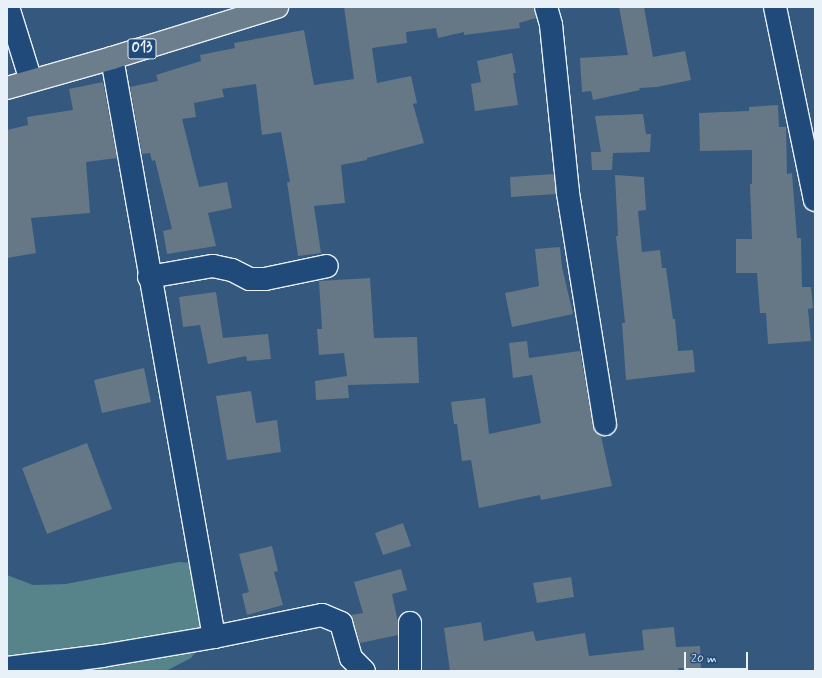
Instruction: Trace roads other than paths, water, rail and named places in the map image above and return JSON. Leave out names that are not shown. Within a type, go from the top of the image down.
[{"type":"main road","name":"013","points":[[7,88],[112,58],[277,7]]},
{"type":"street","points":[[8,7],[31,82]]},
{"type":"street","points":[[546,7],[551,25],[568,193],[605,424]]},
{"type":"street","points":[[775,7],[814,192]]},
{"type":"street","points":[[112,58],[149,276],[214,636]]},
{"type":"street","points":[[149,276],[213,266],[232,270],[250,279],[265,280],[328,266]]},
{"type":"street","points":[[7,668],[103,663],[214,636],[322,615],[340,623],[351,658],[364,671]]},
{"type":"street","points":[[410,623],[410,671]]}]
